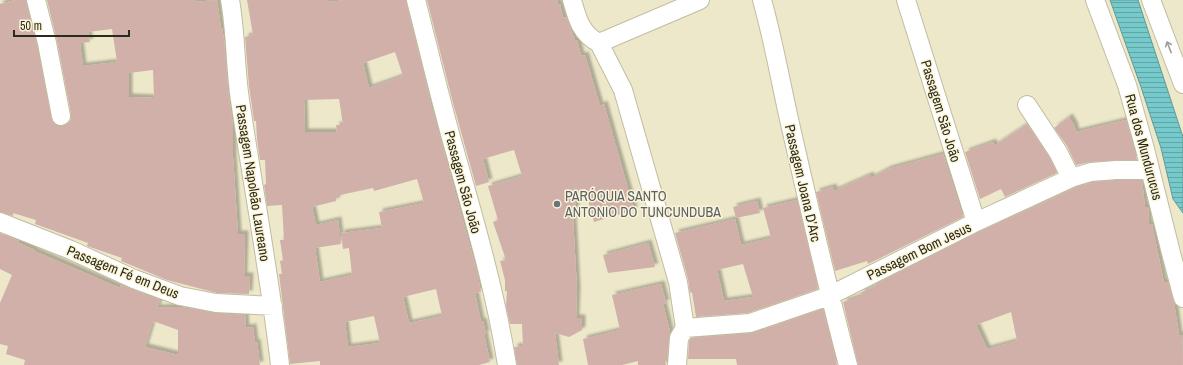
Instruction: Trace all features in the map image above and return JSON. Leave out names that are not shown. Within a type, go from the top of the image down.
[{"type":"street","points":[[36,0],[47,43],[61,116]]},
{"type":"street","name":"Passagem Napoleão Laureano","points":[[230,0],[233,15],[240,98],[273,306],[280,365]]},
{"type":"street","name":"Passagem São João","points":[[416,0],[502,331],[507,365]]},
{"type":"street","points":[[572,0],[582,28],[592,39],[599,43],[623,90],[678,282],[684,328],[679,338],[677,365]]},
{"type":"street","points":[[599,43],[700,0]]},
{"type":"street","name":"Passagem Joana D’Arc","points":[[762,0],[829,296],[848,365]]},
{"type":"street","name":"Passagem São João","points":[[906,0],[976,222]]},
{"type":"street","name":"Rua dos Mundurucus","points":[[1095,0],[1127,85],[1183,298]]},
{"type":"street","points":[[1151,0],[1183,84]]},
{"type":"street","points":[[1027,105],[1055,146],[1071,178]]},
{"type":"street","name":"Passagem Bom Jesus","points":[[684,328],[750,323],[829,296],[976,222],[1071,178],[1092,172],[1150,170]]},
{"type":"street","name":"Passagem Fé em Deus","points":[[0,222],[71,250],[134,279],[180,296],[216,303],[273,306]]},
{"type":"water","points":[[1110,0],[1138,0],[1183,137],[1183,213],[1173,199],[1161,148]]},
{"type":"building","points":[[16,0],[26,0],[37,45],[51,118],[53,123],[58,126],[63,126],[68,124],[71,119],[71,114],[57,41],[47,0],[196,0],[196,2],[217,0],[224,40],[233,126],[233,157],[238,234],[245,234],[244,276],[250,276],[249,294],[217,293],[167,280],[121,261],[122,258],[87,246],[88,243],[35,224],[36,220],[13,213],[13,216],[0,212],[0,4]],"holes":[[[112,29],[117,62],[83,66],[80,43],[90,42],[88,32]],[[153,70],[154,98],[129,97],[129,73]]]},
{"type":"building","points":[[247,0],[329,0],[329,2],[346,0],[406,0],[432,108],[477,272],[481,292],[475,293],[481,322],[483,321],[486,334],[484,334],[490,362],[479,365],[320,365],[320,361],[290,364],[279,274],[282,274],[280,261],[283,260],[280,240],[284,240],[282,205],[267,206],[264,185],[266,184],[265,160],[260,160],[256,121],[254,121],[249,86],[245,37],[253,35]],"holes":[[[395,52],[403,76],[369,88],[363,63]],[[339,99],[343,125],[336,125],[337,132],[305,132],[304,100]],[[417,179],[424,203],[379,212],[382,228],[341,233],[343,249],[349,248],[352,275],[320,282],[315,248],[341,244],[338,220],[316,225],[312,207],[336,201],[336,198],[340,197],[340,195],[373,188],[374,191]],[[436,289],[442,316],[409,323],[403,297]],[[374,316],[380,343],[348,347],[345,322]]]},
{"type":"building","points":[[427,0],[557,0],[558,5],[560,4],[563,18],[566,17],[575,40],[577,40],[581,56],[585,55],[600,106],[604,104],[634,210],[594,222],[585,189],[574,192],[577,218],[573,218],[577,290],[576,318],[582,318],[582,330],[569,337],[555,333],[559,365],[517,365],[514,347],[523,346],[522,324],[510,324],[506,306],[507,291],[505,291],[505,280],[500,261],[506,260],[493,222],[498,220],[488,186],[522,176],[514,150],[483,159],[489,182],[476,186]]},
{"type":"building","points":[[1069,117],[1076,132],[1126,120],[1137,160],[1090,162],[1076,165],[1067,146],[1054,128]]},
{"type":"building","points":[[1027,124],[1049,157],[1057,173],[1005,197],[1001,189],[980,199],[965,152],[993,142],[994,146]]},
{"type":"building","points":[[943,154],[963,217],[868,264],[867,261],[835,271],[816,192],[833,187],[834,191],[870,175],[871,178],[888,169]]},
{"type":"building","points":[[1142,180],[1145,207],[1148,207],[1149,224],[1152,224],[1164,283],[1168,282],[1174,303],[1179,335],[1182,335],[1183,365],[858,365],[843,302],[862,296],[860,293],[876,286],[875,284],[981,231],[1075,188],[1093,182]],"holes":[[[1011,312],[1017,341],[987,349],[976,325]]]},
{"type":"building","points":[[797,200],[818,289],[748,313],[696,317],[692,292],[690,293],[688,279],[675,233],[735,219],[741,245],[771,238],[763,208]],"holes":[[[743,264],[753,297],[724,301],[717,270]]]},
{"type":"building","points":[[757,201],[760,213],[736,218],[733,207]]},
{"type":"building","points":[[0,233],[19,241],[18,243],[35,250],[34,251],[120,288],[121,285],[160,300],[157,308],[182,307],[215,313],[245,315],[246,328],[253,327],[255,343],[257,342],[260,365],[24,365],[25,360],[6,354],[8,346],[0,344],[0,303],[12,275],[0,269]],"holes":[[[153,321],[178,330],[178,355],[145,347]]]},
{"type":"building","points":[[648,243],[655,267],[608,273],[603,255]]},
{"type":"building","points":[[661,284],[666,303],[663,304],[670,332],[667,359],[665,359],[666,365],[638,365],[638,361],[622,365],[588,365],[583,339],[620,330],[612,295]]},
{"type":"building","points":[[823,309],[837,365],[737,365],[736,359],[688,359],[689,341],[691,338],[753,333]]},
{"type":"place","name":"PARÓQUIA SANTO ANTONIO DO TUNCUNDUBA","points":[[557,204]]}]
